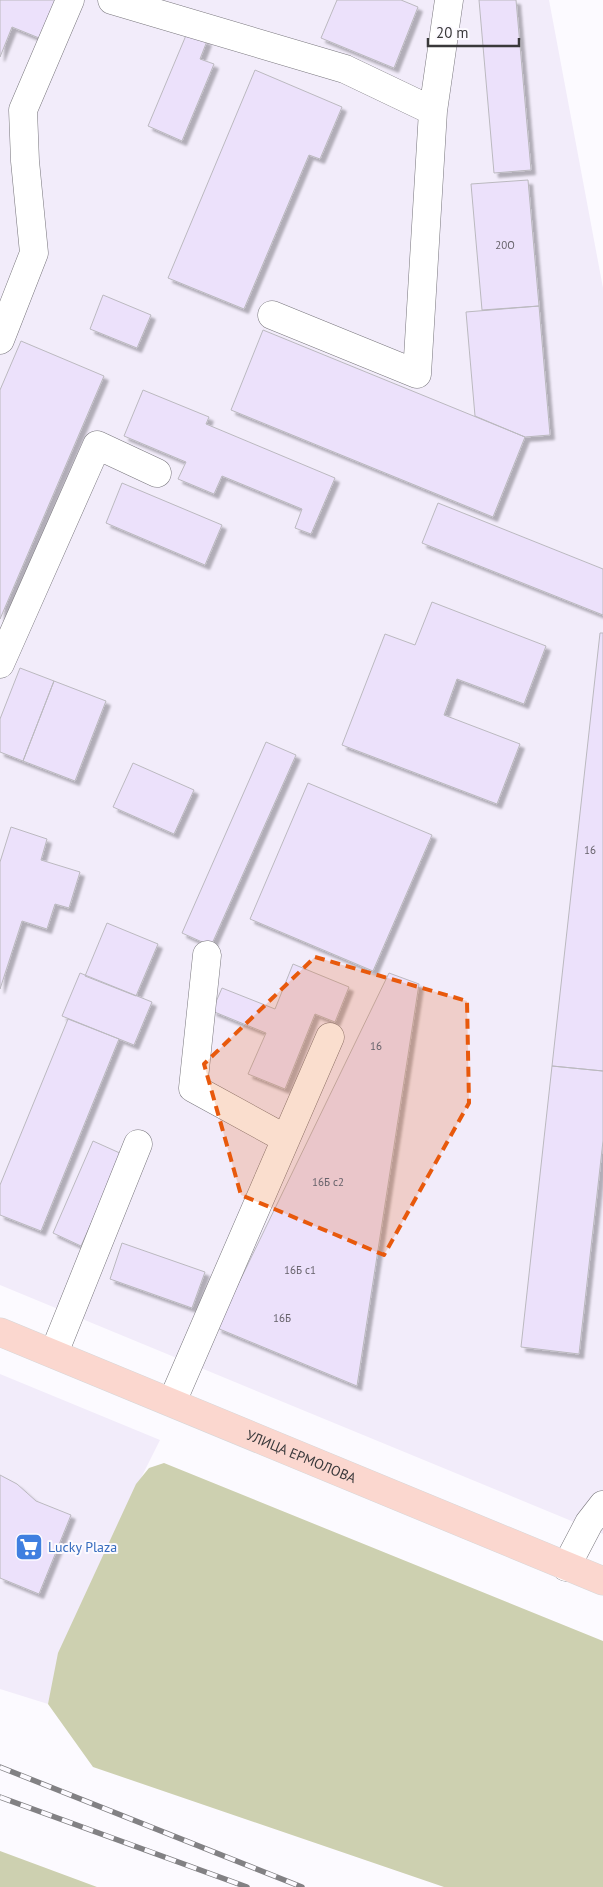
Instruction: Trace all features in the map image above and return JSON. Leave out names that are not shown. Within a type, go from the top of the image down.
[{"type":"main road","name":"УЛИЦА ЕРМОЛОВА","points":[[0,1332],[603,1581]]},
{"type":"lane","points":[[0,340],[34,253],[25,162],[23,110],[70,0]]},
{"type":"lane","points":[[112,0],[345,69],[433,111]]},
{"type":"lane","points":[[272,316],[417,374],[433,111],[449,0]]},
{"type":"lane","points":[[0,664],[97,445],[158,473]]},
{"type":"lane","points":[[207,955],[193,1088],[286,1139]]},
{"type":"lane","points":[[172,1402],[330,1037]]},
{"type":"lane","points":[[54,1353],[138,1144]]},
{"type":"lane","points":[[566,1567],[589,1523],[603,1505]]},
{"type":"highlighted area","points":[[315,957],[467,1001],[469,1103],[384,1255],[241,1195],[204,1064]]},
{"type":"shaded area","points":[[0,0],[549,0],[603,288],[603,1534],[0,1285]]},
{"type":"shaded area","points":[[0,1374],[160,1440],[142,1476],[48,1704],[0,1689]]},
{"type":"green space","points":[[164,1463],[603,1641],[603,1887],[444,1887],[93,1767],[48,1704],[58,1653],[136,1484],[149,1468]]},
{"type":"green space","points":[[0,1851],[97,1887],[0,1887]]},
{"type":"building","points":[[0,0],[61,0],[44,40],[12,27],[0,57]]},
{"type":"building","points":[[337,0],[401,0],[418,7],[394,68],[321,38]]},
{"type":"building","points":[[479,0],[516,0],[531,170],[494,173]]},
{"type":"building","points":[[187,33],[207,41],[200,59],[214,64],[182,141],[148,126]]},
{"type":"building","points":[[255,70],[342,107],[320,159],[309,155],[244,309],[168,278]]},
{"type":"building","points":[[528,180],[539,306],[482,310],[471,184]]},
{"type":"building","points":[[103,295],[151,315],[137,348],[90,329]]},
{"type":"building","points":[[539,306],[550,435],[525,437],[475,416],[466,312]]},
{"type":"building","points":[[263,330],[525,437],[493,517],[231,410]]},
{"type":"building","points":[[21,341],[104,376],[0,619],[0,390]]},
{"type":"building","points":[[143,390],[209,417],[206,424],[335,478],[311,534],[295,528],[302,509],[222,476],[214,494],[178,479],[186,462],[124,436]]},
{"type":"building","points":[[122,483],[222,525],[205,565],[106,523]]},
{"type":"building","points":[[438,503],[603,569],[603,615],[422,543]]},
{"type":"building","points":[[432,602],[546,646],[524,704],[457,679],[444,715],[520,744],[497,804],[342,745],[385,634],[415,645]]},
{"type":"building","points":[[600,633],[603,633],[603,1071],[552,1066]]},
{"type":"building","points":[[20,668],[54,681],[23,761],[0,752],[0,719]]},
{"type":"building","points":[[54,681],[106,701],[75,781],[23,761]]},
{"type":"building","points":[[266,742],[296,755],[211,946],[182,933]]},
{"type":"building","points":[[133,763],[194,790],[174,834],[113,807]]},
{"type":"building","points":[[308,783],[432,835],[373,971],[250,919]]},
{"type":"building","points":[[11,827],[47,839],[41,860],[80,872],[69,908],[55,904],[47,929],[22,921],[0,989],[0,862]]},
{"type":"building","points":[[107,923],[158,944],[136,996],[85,976]]},
{"type":"building","points":[[293,964],[349,987],[335,1022],[315,1014],[285,1089],[248,1074],[266,1033],[212,1011],[222,988],[275,1009]]},
{"type":"building","points":[[80,973],[152,1002],[134,1045],[62,1016]]},
{"type":"building","points":[[389,973],[419,984],[357,1386],[217,1328]]},
{"type":"building","points":[[68,1019],[119,1039],[41,1231],[0,1215],[0,1185]]},
{"type":"building","points":[[552,1066],[603,1071],[603,1141],[579,1354],[521,1347]]},
{"type":"building","points":[[93,1141],[122,1154],[81,1246],[53,1233]]},
{"type":"building","points":[[122,1243],[205,1272],[192,1308],[110,1279]]},
{"type":"building","name":"Lucky Plaza","points":[[0,1475],[17,1484],[36,1501],[71,1515],[39,1594],[0,1578]]},
{"type":"railway","points":[[0,1767],[302,1887]]},
{"type":"railway","points":[[0,1797],[247,1887]]},
{"type":"place","name":"Lucky Plaza","points":[[29,1547]]}]
